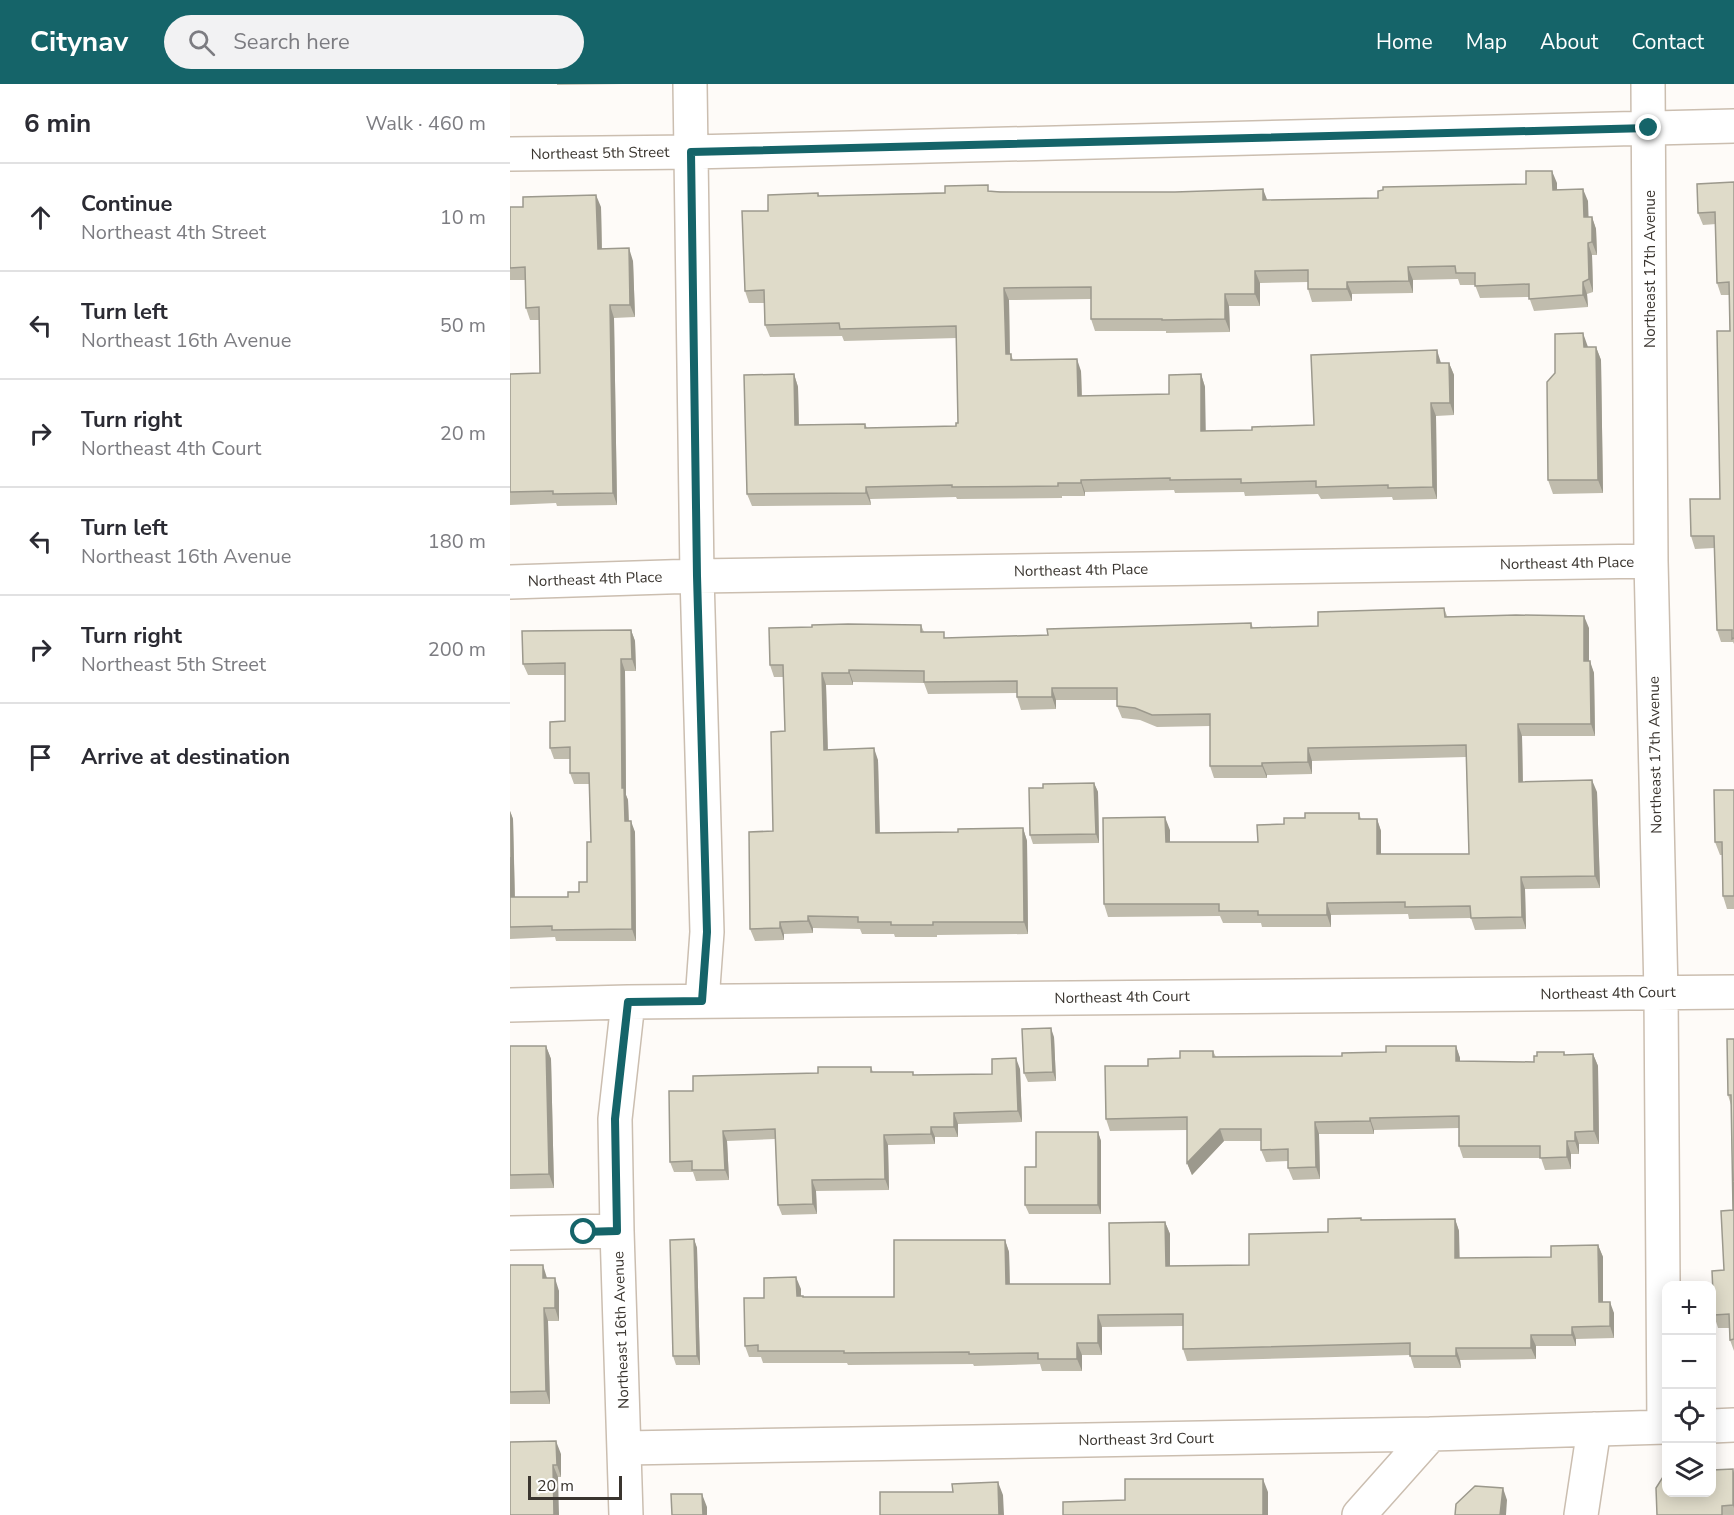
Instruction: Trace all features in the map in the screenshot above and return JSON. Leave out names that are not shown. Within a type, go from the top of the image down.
[{"type":"street","points":[[690,84],[697,576],[707,932],[702,1001]]},
{"type":"street","name":"Northeast 17th Avenue","points":[[1648,84],[1651,561],[1661,993],[1666,1389]]},
{"type":"street","name":"Northeast 5th Street","points":[[510,154],[691,152],[1734,126]]},
{"type":"street","name":"Northeast 4th Place","points":[[510,582],[697,576],[1651,561]]},
{"type":"street","name":"Northeast 4th Court","points":[[510,1005],[702,1001],[1734,992]]},
{"type":"street","name":"Northeast 16th Avenue","points":[[626,1515],[615,1119],[628,1002]]},
{"type":"street","points":[[510,1233],[617,1231]]},
{"type":"street","points":[[1716,1426],[1734,1425]]},
{"type":"street","name":"Northeast 3rd Court","points":[[625,1448],[1431,1434],[1662,1427]]},
{"type":"street","points":[[1581,1515],[1594,1429]]},
{"type":"street","points":[[1359,1515],[1431,1434]]},
{"type":"building","points":[[1526,171],[1552,171],[1553,190],[1583,189],[1584,217],[1592,217],[1592,242],[1588,243],[1589,279],[1583,282],[1583,295],[1529,299],[1529,284],[1475,286],[1475,273],[1456,273],[1455,266],[1408,267],[1409,281],[1347,282],[1347,289],[1308,289],[1308,270],[1255,271],[1255,294],[1225,294],[1225,319],[1162,320],[1091,319],[1091,287],[1004,288],[1006,354],[1011,354],[1011,360],[1077,359],[1078,396],[1169,394],[1169,375],[1201,374],[1201,431],[1314,425],[1311,355],[1437,350],[1437,363],[1449,363],[1450,403],[1431,403],[1433,487],[1388,488],[1388,485],[1316,487],[1316,481],[1241,483],[1241,479],[1170,480],[1170,478],[1081,480],[1081,483],[1058,483],[1058,486],[866,487],[866,493],[747,494],[744,375],[794,374],[795,425],[865,424],[865,428],[956,426],[958,423],[956,326],[840,329],[839,323],[765,325],[764,290],[745,291],[742,211],[768,211],[768,195],[945,193],[945,186],[988,185],[988,191],[1000,192],[1175,192],[1263,189],[1263,200],[1378,198],[1378,191],[1383,190],[1383,187],[1526,184]]},
{"type":"building","points":[[1734,182],[1734,638],[1732,639],[1732,630],[1717,630],[1714,536],[1691,536],[1690,499],[1720,499],[1717,331],[1730,331],[1729,282],[1717,283],[1715,212],[1698,213],[1697,184]]},
{"type":"building","points":[[596,195],[598,249],[629,248],[630,305],[610,305],[613,493],[510,492],[510,374],[540,373],[539,307],[526,308],[525,267],[510,268],[510,207],[523,207],[523,197]]},
{"type":"building","points":[[1583,333],[1584,347],[1596,347],[1598,480],[1548,480],[1547,382],[1555,373],[1555,334]]},
{"type":"building","points":[[1444,608],[1445,617],[1584,616],[1584,661],[1590,661],[1591,724],[1518,724],[1519,782],[1592,780],[1595,876],[1521,877],[1522,917],[1471,918],[1470,906],[1405,907],[1405,902],[1327,903],[1327,915],[1258,915],[1258,911],[1219,911],[1219,904],[1104,904],[1103,818],[1165,817],[1166,842],[1258,842],[1257,825],[1284,824],[1284,818],[1305,818],[1305,813],[1359,813],[1359,819],[1377,819],[1377,854],[1469,854],[1466,745],[1308,748],[1308,762],[1262,763],[1262,766],[1210,766],[1210,714],[1152,715],[1135,708],[1117,706],[1117,688],[1052,688],[1052,697],[1017,697],[1017,681],[924,682],[924,671],[849,670],[849,673],[822,673],[824,750],[874,748],[876,833],[1023,828],[1024,922],[933,922],[933,925],[891,925],[891,922],[858,922],[858,917],[808,916],[808,921],[780,922],[780,928],[750,929],[749,832],[773,831],[771,732],[785,731],[783,665],[770,665],[769,628],[848,624],[921,625],[921,632],[944,632],[944,638],[1048,635],[1047,629],[1251,623],[1251,628],[1318,626],[1318,612]]},
{"type":"building","points":[[631,630],[632,659],[621,659],[622,788],[624,788],[625,821],[631,821],[632,929],[552,930],[552,926],[510,927],[510,857],[511,897],[568,897],[568,892],[579,892],[579,882],[587,882],[587,842],[591,842],[589,773],[570,773],[570,747],[550,748],[550,722],[565,721],[565,663],[523,664],[522,631]]},
{"type":"building","points":[[1094,783],[1096,834],[1030,835],[1029,788],[1043,788],[1043,784]]},
{"type":"building","points":[[1714,790],[1734,790],[1734,896],[1723,896],[1722,842],[1715,842]]},
{"type":"building","points":[[1051,1028],[1053,1072],[1024,1073],[1022,1029]]},
{"type":"building","points":[[1727,1039],[1734,1039],[1734,1339],[1730,1340],[1729,1314],[1716,1315],[1716,1281],[1712,1281],[1712,1271],[1724,1270],[1721,1211],[1733,1210],[1731,1095],[1728,1095]]},
{"type":"building","points":[[510,1046],[546,1046],[549,1174],[510,1175]]},
{"type":"building","points":[[1386,1046],[1456,1046],[1456,1061],[1534,1062],[1537,1052],[1564,1052],[1564,1055],[1593,1054],[1594,1131],[1575,1132],[1575,1141],[1567,1141],[1567,1157],[1540,1158],[1540,1146],[1459,1146],[1459,1116],[1315,1122],[1316,1167],[1288,1168],[1288,1149],[1261,1150],[1261,1129],[1220,1129],[1187,1163],[1187,1117],[1106,1119],[1105,1066],[1148,1066],[1148,1059],[1180,1058],[1180,1051],[1213,1051],[1213,1057],[1342,1056],[1342,1053],[1386,1052]]},
{"type":"building","points":[[1016,1058],[1018,1111],[954,1113],[954,1127],[931,1127],[931,1134],[884,1135],[885,1179],[812,1180],[813,1204],[778,1205],[775,1129],[723,1131],[725,1170],[692,1170],[692,1161],[670,1162],[669,1091],[693,1091],[693,1076],[818,1073],[818,1067],[871,1067],[871,1072],[913,1072],[913,1075],[992,1074],[992,1059]]},
{"type":"building","points":[[1036,1132],[1098,1132],[1098,1205],[1025,1205],[1025,1167],[1036,1167]]},
{"type":"building","points":[[1361,1218],[1361,1220],[1455,1219],[1455,1258],[1551,1257],[1551,1246],[1598,1245],[1599,1302],[1610,1302],[1610,1326],[1572,1327],[1572,1335],[1531,1335],[1531,1348],[1456,1348],[1456,1356],[1410,1356],[1410,1343],[1183,1349],[1183,1314],[1098,1315],[1098,1343],[1077,1343],[1077,1359],[1038,1359],[1038,1353],[758,1351],[758,1345],[745,1346],[744,1298],[764,1298],[764,1278],[796,1277],[797,1296],[803,1297],[894,1297],[894,1240],[1005,1240],[1006,1284],[1110,1284],[1109,1223],[1165,1222],[1166,1266],[1249,1265],[1249,1234],[1328,1232],[1328,1219]]},
{"type":"building","points":[[694,1239],[697,1356],[673,1356],[670,1240]]},
{"type":"building","points":[[510,1265],[543,1265],[543,1278],[555,1278],[555,1308],[544,1308],[546,1391],[510,1392]]},
{"type":"building","points":[[556,1441],[557,1465],[553,1465],[554,1515],[510,1515],[510,1442]]},
{"type":"building","points":[[1733,1469],[1733,1505],[1722,1506],[1722,1515],[1657,1515],[1656,1488],[1662,1478],[1662,1497],[1716,1497],[1716,1470]]},
{"type":"building","points":[[1125,1479],[1263,1479],[1263,1515],[1063,1515],[1063,1502],[1125,1500]]},
{"type":"building","points":[[998,1482],[999,1515],[880,1515],[880,1492],[953,1492],[952,1484]]},
{"type":"building","points":[[1475,1486],[1503,1488],[1500,1515],[1455,1515],[1456,1504]]},
{"type":"building","points":[[671,1494],[702,1494],[703,1515],[672,1515]]},
{"type":"route","points":[[584,1232],[617,1231],[615,1119],[628,1002],[702,1001],[707,932],[697,576],[691,152],[1649,128]]}]
